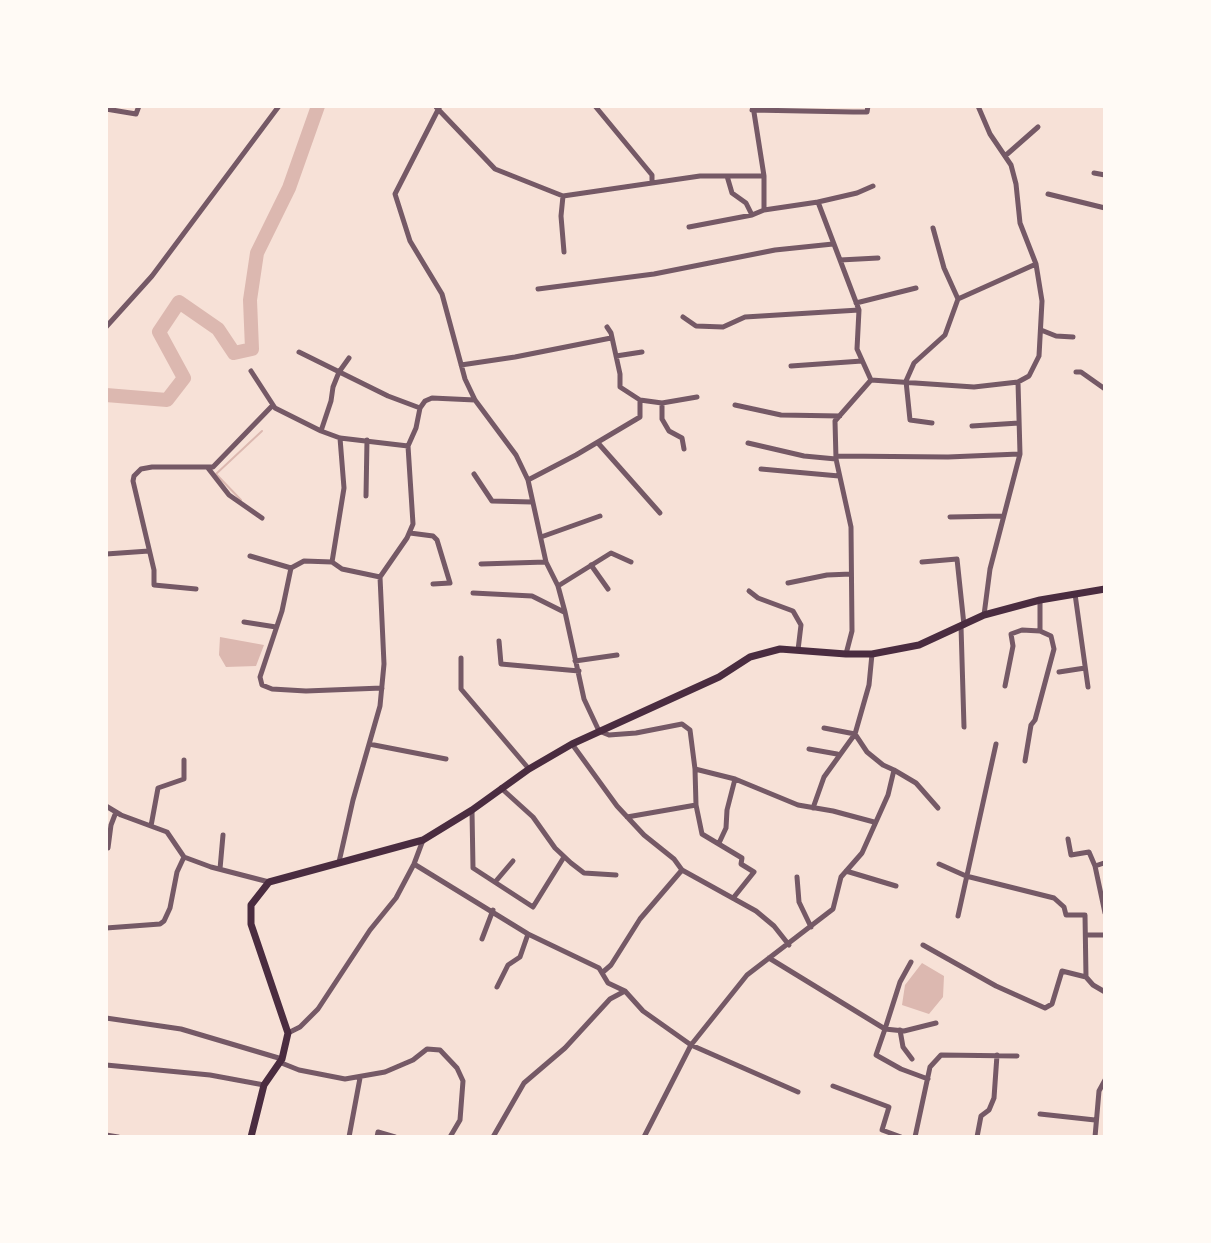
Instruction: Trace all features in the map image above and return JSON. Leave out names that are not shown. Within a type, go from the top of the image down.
[{"type":"main road","points":[[251,1137],[264,1085],[280,1060],[288,1033],[251,924],[251,905],[269,882],[423,840],[572,744],[719,677],[750,657],[780,649],[872,654],[919,645],[984,615],[1040,600],[1105,589]]},
{"type":"street","points":[[106,109],[136,114],[139,106]]},
{"type":"street","points":[[106,327],[152,276],[279,106]]},
{"type":"street","points":[[595,106],[652,175],[652,183]]},
{"type":"street","points":[[764,210],[764,176],[753,108],[867,112],[868,106]]},
{"type":"street","points":[[871,380],[974,387],[1018,382],[1029,376],[1039,356],[1042,301],[1036,264],[1020,223],[1011,165],[990,134],[978,106]]},
{"type":"street","points":[[734,897],[754,872],[741,864],[742,858],[702,834],[696,805],[690,730],[682,724],[623,734],[609,735],[599,731],[584,699],[565,612],[558,586],[546,562],[528,480],[516,455],[475,400],[461,365],[442,294],[410,241],[395,194],[437,107],[495,169],[563,196],[700,176],[764,176]]},
{"type":"street","points":[[1005,156],[1038,127]]},
{"type":"street","points":[[1094,173],[1105,175]]},
{"type":"street","points":[[727,176],[732,193],[746,203],[752,215]]},
{"type":"street","points":[[689,227],[764,210],[818,202],[873,186]]},
{"type":"street","points":[[1048,194],[1105,208]]},
{"type":"street","points":[[563,196],[564,252]]},
{"type":"street","points":[[818,202],[859,310],[857,349],[871,380]]},
{"type":"street","points":[[932,423],[910,420],[906,381],[914,363],[945,335],[958,299],[944,268],[933,228]]},
{"type":"street","points":[[538,289],[654,274],[775,250],[833,244]]},
{"type":"street","points":[[840,260],[878,258]]},
{"type":"street","points":[[958,299],[1036,264]]},
{"type":"street","points":[[856,303],[916,288]]},
{"type":"street","points":[[683,317],[696,326],[723,327],[745,317],[859,310]]},
{"type":"street","points":[[607,327],[616,356],[620,387],[640,400],[662,403],[697,397]]},
{"type":"street","points":[[1041,330],[1056,336],[1073,337]]},
{"type":"street","points":[[461,365],[611,338]]},
{"type":"street","points":[[299,352],[388,396],[420,408]]},
{"type":"street","points":[[616,356],[642,352]]},
{"type":"street","points":[[321,431],[339,372],[349,358]]},
{"type":"street","points":[[791,366],[862,361]]},
{"type":"street","points":[[251,371],[272,406],[321,431],[340,438],[408,446]]},
{"type":"street","points":[[1076,372],[1081,372],[1105,389]]},
{"type":"street","points":[[846,654],[852,631],[851,527],[836,457],[835,421],[871,380]]},
{"type":"street","points":[[984,615],[988,578],[1020,454],[1018,382]]},
{"type":"street","points":[[339,862],[382,688],[380,577],[413,524],[408,446],[420,408],[432,398],[475,400]]},
{"type":"street","points":[[528,480],[640,417],[640,400]]},
{"type":"street","points":[[662,403],[662,419],[669,431],[682,438],[684,449]]},
{"type":"street","points":[[735,405],[781,415],[840,416]]},
{"type":"street","points":[[196,589],[154,585],[154,570],[133,481],[136,473],[152,467],[215,466],[272,406]]},
{"type":"street","points":[[972,426],[1019,423]]},
{"type":"street","points":[[332,562],[344,488],[340,438]]},
{"type":"street","points":[[366,496],[367,440]]},
{"type":"street","points":[[598,443],[660,513]]},
{"type":"street","points":[[748,443],[804,456],[1020,454]]},
{"type":"street","points":[[208,468],[229,495],[262,518]]},
{"type":"street","points":[[761,469],[839,476]]},
{"type":"street","points":[[474,474],[492,501],[532,502]]},
{"type":"street","points":[[541,537],[600,516]]},
{"type":"street","points":[[950,517],[1002,516]]},
{"type":"street","points":[[408,535],[433,536],[437,540],[450,583],[433,584]]},
{"type":"street","points":[[106,554],[149,551]]},
{"type":"street","points":[[558,586],[611,553],[631,562]]},
{"type":"street","points":[[250,556],[291,568],[304,561],[332,562],[342,569],[380,577]]},
{"type":"street","points":[[922,562],[957,559],[964,727]]},
{"type":"street","points":[[481,564],[546,562]]},
{"type":"street","points":[[591,565],[608,589]]},
{"type":"street","points":[[291,568],[260,677],[262,685],[265,688],[306,691],[382,688]]},
{"type":"street","points":[[788,583],[827,575],[851,574]]},
{"type":"street","points":[[749,591],[758,598],[793,611],[801,625],[798,650]]},
{"type":"street","points":[[473,593],[532,596],[565,612]]},
{"type":"street","points":[[1075,594],[1088,687]]},
{"type":"street","points":[[1040,600],[1040,631]]},
{"type":"street","points":[[244,622],[276,627]]},
{"type":"street","points":[[1005,686],[1013,646],[1011,634],[1022,630],[1040,631],[1051,636],[1054,649],[1031,725],[1025,761]]},
{"type":"street","points":[[499,641],[501,664],[579,671]]},
{"type":"street","points":[[813,808],[824,777],[855,734],[869,685],[872,654]]},
{"type":"street","points":[[575,661],[617,655]]},
{"type":"street","points":[[461,658],[461,689],[529,769]]},
{"type":"street","points":[[1059,672],[1085,668]]},
{"type":"street","points":[[824,728],[855,734],[867,752],[883,765],[916,783],[938,808]]},
{"type":"street","points":[[369,744],[446,759]]},
{"type":"street","points":[[572,744],[627,817],[682,870],[734,897],[774,926],[789,945]]},
{"type":"street","points":[[958,916],[996,744]]},
{"type":"street","points":[[809,749],[838,754]]},
{"type":"street","points":[[151,826],[158,788],[184,779],[184,760]]},
{"type":"street","points":[[695,769],[735,779],[798,805],[874,822]]},
{"type":"street","points":[[653,1137],[646,1134],[691,1045],[747,975],[833,909],[846,871],[862,853],[888,795],[894,770]]},
{"type":"street","points":[[719,843],[726,828],[735,779]]},
{"type":"street","points":[[501,788],[533,817],[564,857],[584,873],[616,875]]},
{"type":"street","points":[[627,817],[696,805]]},
{"type":"street","points":[[106,806],[167,832],[184,857],[269,882]]},
{"type":"street","points":[[472,810],[473,868],[533,907],[564,857]]},
{"type":"street","points":[[108,848],[116,812]]},
{"type":"street","points":[[220,869],[223,835]]},
{"type":"street","points":[[1068,839],[1071,855],[1089,852],[1105,913]]},
{"type":"street","points":[[288,1033],[300,1027],[318,1009],[370,930],[396,898],[423,840]]},
{"type":"street","points":[[106,928],[160,924],[164,921],[184,857]]},
{"type":"street","points":[[496,881],[513,861]]},
{"type":"street","points":[[1095,866],[1104,863]]},
{"type":"street","points":[[414,864],[528,934],[603,972],[608,983],[625,991],[643,1011],[691,1045],[798,1092]]},
{"type":"street","points":[[939,864],[966,876],[1054,898],[1064,907],[1066,915],[1085,915],[1086,977]]},
{"type":"street","points":[[603,972],[611,965],[640,919],[682,870]]},
{"type":"street","points":[[846,871],[896,886]]},
{"type":"street","points":[[797,877],[799,902],[811,927]]},
{"type":"street","points":[[482,939],[493,910]]},
{"type":"street","points":[[497,987],[508,965],[520,957],[528,934]]},
{"type":"street","points":[[1087,935],[1105,935]]},
{"type":"street","points":[[923,945],[984,980],[1045,1008],[1052,1004],[1062,971],[1086,977],[1105,992]]},
{"type":"street","points":[[769,958],[885,1029],[900,1030],[936,1023]]},
{"type":"street","points":[[911,962],[900,982],[876,1055],[928,1079]]},
{"type":"street","points":[[493,1137],[524,1083],[565,1048],[601,1007],[625,991]]},
{"type":"street","points":[[106,1018],[181,1029],[322,1076],[345,1079],[399,1067],[427,1049],[440,1050],[457,1068],[463,1081],[460,1120],[450,1137]]},
{"type":"street","points":[[900,1030],[903,1047],[912,1059]]},
{"type":"street","points":[[915,1137],[930,1067],[941,1055],[1017,1056]]},
{"type":"street","points":[[977,1137],[981,1116],[989,1110],[994,1098],[997,1055]]},
{"type":"street","points":[[106,1065],[210,1075],[264,1085]]},
{"type":"street","points":[[351,1136],[360,1078]]},
{"type":"street","points":[[1095,1137],[1099,1091],[1105,1080]]},
{"type":"street","points":[[833,1086],[889,1107],[882,1130],[901,1137]]},
{"type":"street","points":[[1040,1114],[1095,1120]]},
{"type":"street","points":[[377,1137],[378,1132],[395,1137]]},
{"type":"street","points":[[106,1135],[118,1137]]},
{"type":"shaded area","points":[[220,637],[264,645],[256,666],[226,667],[219,655]]},
{"type":"shaded area","points":[[922,963],[944,976],[943,997],[929,1014],[902,1005],[905,985]]},
{"type":"waterway","points":[[106,395],[167,400],[184,378],[159,332],[179,302],[218,329],[234,353],[252,349],[250,300],[257,253],[289,188],[318,106]]},
{"type":"waterway","points":[[241,500],[216,474],[262,431]]}]
